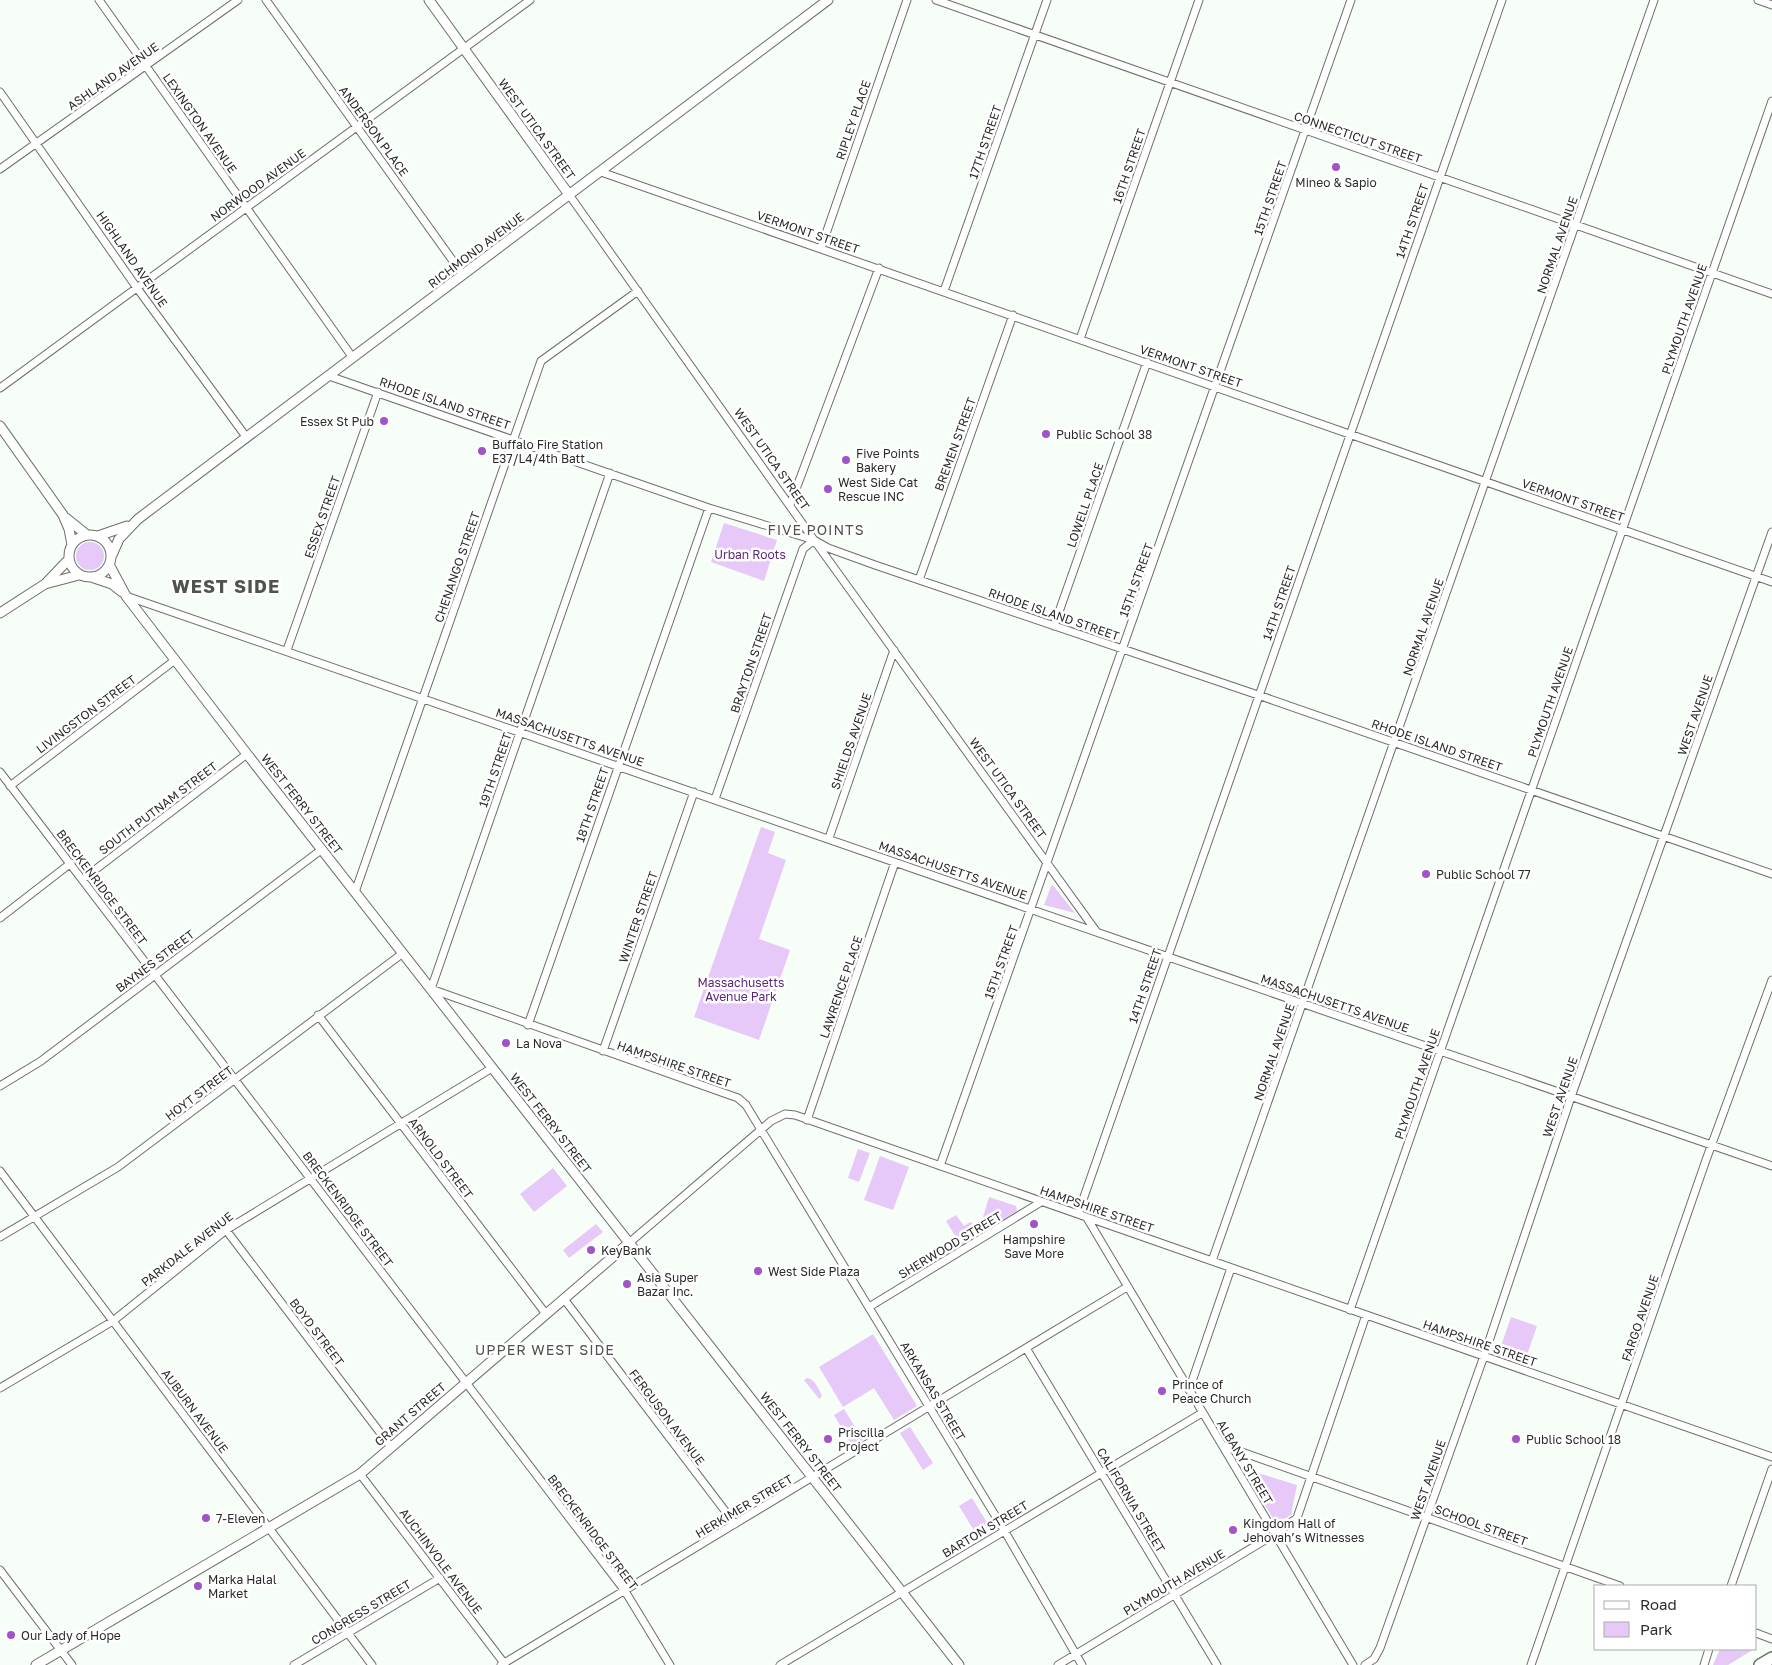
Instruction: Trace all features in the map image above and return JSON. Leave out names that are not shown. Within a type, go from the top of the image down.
[{"type":"main road","points":[[1760,1665],[1772,1658]]},
{"type":"street","name":"LEXINGTON AVENUE","points":[[98,0],[353,358]]},
{"type":"street","name":"ASHLAND AVENUE","points":[[0,169],[238,0]]},
{"type":"street","name":"ANDERSON PLACE","points":[[266,0],[463,275]]},
{"type":"street","name":"WEST UTICA STREET","points":[[429,0],[814,540],[1096,931]]},
{"type":"street","name":"NORWOOD AVENUE","points":[[0,388],[530,0]]},
{"type":"street","name":"RICHMOND AVENUE","points":[[112,555],[118,538],[138,520],[828,0]]},
{"type":"street","name":"RIPLEY PLACE","points":[[821,248],[908,0]]},
{"type":"street","name":"CONNECTICUT STREET","points":[[936,0],[1772,294]]},
{"type":"street","name":"17TH STREET","points":[[944,291],[1047,0]]},
{"type":"street","name":"16TH STREET","points":[[1080,339],[1199,0]]},
{"type":"street","name":"15TH STREET","points":[[940,1166],[1351,0]]},
{"type":"street","name":"14TH STREET","points":[[1078,1214],[1502,0]]},
{"type":"street","name":"NORMAL AVENUE","points":[[1212,1261],[1654,0]]},
{"type":"street","points":[[1758,0],[1772,5]]},
{"type":"street","name":"HIGHLAND AVENUE","points":[[0,92],[137,288],[247,438]]},
{"type":"street","name":"PLYMOUTH AVENUE","points":[[1350,1310],[1772,101]]},
{"type":"street","name":"VERMONT STREET","points":[[601,172],[1772,582]]},
{"type":"street","points":[[790,505],[879,268]]},
{"type":"street","name":"CHENANGO STREET","points":[[355,892],[541,361],[638,291]]},
{"type":"street","name":"BREMEN STREET","points":[[919,580],[1013,315]]},
{"type":"street","name":"LOWELL PLACE","points":[[1054,626],[1147,362]]},
{"type":"street","name":"RHODE ISLAND STREET","points":[[329,376],[709,508],[814,540],[828,548],[919,580],[1258,695],[1772,874]]},
{"type":"street","name":"ESSEX STREET","points":[[287,650],[378,392]]},
{"type":"street","points":[[0,426],[63,515],[69,529],[72,545],[68,558],[45,584],[0,613]]},
{"type":"street","name":"19TH STREET","points":[[431,989],[610,473]]},
{"type":"street","name":"18TH STREET","points":[[528,1025],[709,508]]},
{"type":"street","points":[[63,515],[87,535]]},
{"type":"street","name":"RICHMOND AVENUE","points":[[98,536],[113,532],[138,520]]},
{"type":"street","name":"WEST AVENUE","points":[[1365,1665],[1374,1659],[1380,1648],[1484,1356],[1571,1097],[1772,532]]},
{"type":"street","points":[[68,558],[72,568],[79,574],[94,578],[102,575],[110,566],[112,555],[109,545],[98,536],[87,535],[79,538],[72,545]]},
{"type":"street","name":"BRAYTON STREET","points":[[715,799],[803,548],[814,540]]},
{"type":"street","name":"WEST FERRY STREET","points":[[110,566],[126,596],[321,850],[959,1665]]},
{"type":"street","points":[[45,584],[79,574]]},
{"type":"street","name":"WEST FERRY STREET","points":[[94,578],[116,587],[126,596]]},
{"type":"street","name":"MASSACHUSETTS AVENUE","points":[[126,596],[287,650],[1772,1166]]},
{"type":"street","name":"SHIELDS AVENUE","points":[[829,838],[894,650]]},
{"type":"street","name":"LIVINGSTON STREET","points":[[10,786],[175,660]]},
{"type":"street","name":"SOUTH PUTNAM STREET","points":[[83,879],[247,754]]},
{"type":"street","name":"BRECKENRIDGE STREET","points":[[0,772],[625,1591],[670,1665]]},
{"type":"street","name":"WINTER STREET","points":[[603,1051],[694,792]]},
{"type":"street","name":"BAYNES STREET","points":[[0,1086],[41,1061],[321,850]]},
{"type":"street","name":"LAWRENCE PLACE","points":[[807,1120],[895,862]]},
{"type":"street","points":[[0,918],[71,864]]},
{"type":"street","name":"HOYT STREET","points":[[0,1237],[118,1167],[403,953]]},
{"type":"street","name":"FARGO AVENUE","points":[[1531,1665],[1563,1567],[1622,1406],[1712,1144],[1772,980]]},
{"type":"street","name":"HAMPSHIRE STREET","points":[[431,989],[738,1098],[746,1105],[762,1129],[771,1121],[785,1114],[807,1120],[1772,1457]]},
{"type":"street","name":"ARNOLD STREET","points":[[318,1015],[546,1314]]},
{"type":"street","name":"PARKDALE AVENUE","points":[[0,1388],[114,1321],[226,1230],[492,1068]]},
{"type":"street","name":"GRANT STREET","points":[[36,1665],[360,1474],[762,1129]]},
{"type":"street","name":"ARKANSAS STREET","points":[[762,1129],[1004,1530],[1082,1665]]},
{"type":"street","name":"AUBURN AVENUE","points":[[0,1171],[372,1665]]},
{"type":"street","name":"SHERWOOD STREET","points":[[869,1307],[1042,1202]]},
{"type":"street","name":"ALBANY STREET","points":[[1088,1218],[1188,1390],[1354,1665]]},
{"type":"street","name":"BOYD STREET","points":[[226,1230],[391,1448]]},
{"type":"street","points":[[1188,1390],[1231,1268]]},
{"type":"street","name":"HERKIMER STREET","points":[[503,1664],[1127,1287]]},
{"type":"street","name":"FERGUSON AVENUE","points":[[564,1299],[735,1524]]},
{"type":"street","name":"PLYMOUTH AVENUE","points":[[1058,1665],[1275,1534],[1297,1518],[1313,1477],[1366,1315]]},
{"type":"street","name":"CALIFORNIA STREET","points":[[1026,1348],[1217,1665]]},
{"type":"street","name":"BARTON STREET","points":[[780,1665],[1202,1413]]},
{"type":"street","name":"SCHOOL STREET","points":[[1222,1445],[1617,1585]]},
{"type":"street","points":[[1731,1585],[1772,1469]]},
{"type":"street","name":"AUCHINVOLE AVENUE","points":[[360,1474],[503,1664]]},
{"type":"street","points":[[0,1570],[72,1665]]},
{"type":"street","name":"CONGRESS STREET","points":[[294,1665],[440,1578]]},
{"type":"street","points":[[1757,1633],[1772,1639]]},
{"type":"street","points":[[1704,1665],[1709,1650]]},
{"type":"green space","name":"Urban Roots","points":[[724,523],[777,540],[764,581],[711,562]]},
{"type":"green space","points":[[90,542],[100,546],[104,556],[100,566],[90,570],[80,566],[76,556],[80,546]]},
{"type":"green space","name":"Massachusetts Avenue Park","points":[[761,827],[775,832],[768,853],[786,860],[759,939],[790,950],[759,1040],[694,1017]]},
{"type":"green space","points":[[1052,884],[1075,913],[1044,905]]},
{"type":"green space","points":[[858,1149],[870,1153],[859,1182],[848,1178]]},
{"type":"green space","points":[[880,1156],[909,1167],[893,1210],[864,1200]]},
{"type":"green space","points":[[553,1168],[567,1186],[534,1212],[520,1194]]},
{"type":"green space","points":[[989,1197],[1016,1206],[1017,1211],[961,1245],[946,1221],[956,1215],[964,1226],[970,1222],[980,1227]]},
{"type":"green space","points":[[596,1224],[603,1232],[569,1258],[563,1250]]},
{"type":"green space","points":[[1511,1317],[1537,1326],[1526,1358],[1500,1349]]},
{"type":"green space","points":[[873,1334],[917,1406],[894,1420],[874,1388],[843,1407],[819,1367]]},
{"type":"green space","points":[[807,1378],[812,1380],[818,1387],[822,1396],[819,1399],[804,1380]]},
{"type":"green space","points":[[844,1409],[863,1440],[853,1447],[834,1415]]},
{"type":"green space","points":[[910,1427],[933,1463],[923,1470],[900,1433]]},
{"type":"green space","points":[[1245,1469],[1297,1485],[1291,1515],[1276,1524]]},
{"type":"green space","points":[[972,1498],[991,1529],[978,1537],[959,1506]]},
{"type":"green space","points":[[1720,1650],[1752,1650],[1728,1665],[1713,1665]]},
{"type":"place","name":"Mineo & Sapio","points":[[1336,167]]},
{"type":"place","name":"Essex St Pub","points":[[384,421]]},
{"type":"place","name":"Public School 38","points":[[1046,434]]},
{"type":"place","name":"Buffalo Fire Station E37/L4/4th Batt","points":[[482,451]]},
{"type":"place","name":"Five Points Bakery","points":[[846,460]]},
{"type":"place","name":"West Side Cat Rescue INC","points":[[828,489]]},
{"type":"place","name":"Public School 77","points":[[1426,874]]},
{"type":"place","name":"La Nova","points":[[506,1043]]},
{"type":"place","name":"Hampshire Save More","points":[[1034,1224]]},
{"type":"place","name":"KeyBank","points":[[591,1250]]},
{"type":"place","name":"West Side Plaza","points":[[758,1271]]},
{"type":"place","name":"Asia Super Bazar Inc.","points":[[627,1284]]},
{"type":"place","name":"Prince of Peace Church","points":[[1162,1391]]},
{"type":"place","name":"Priscilla Project","points":[[828,1439]]},
{"type":"place","name":"Public School 18","points":[[1516,1439]]},
{"type":"place","name":"7-Eleven","points":[[206,1518]]},
{"type":"place","name":"Kingdom Hall of Jehovah’s Witnesses","points":[[1233,1530]]},
{"type":"place","name":"Marka Halal Market","points":[[198,1586]]},
{"type":"place","name":"Our Lady of Hope","points":[[11,1635]]},
{"type":"district","name":"FIVE POINTS","points":[[816,529]]},
{"type":"district","name":"WEST SIDE","points":[[226,586]]},
{"type":"district","name":"UPPER WEST SIDE","points":[[545,1349]]}]
